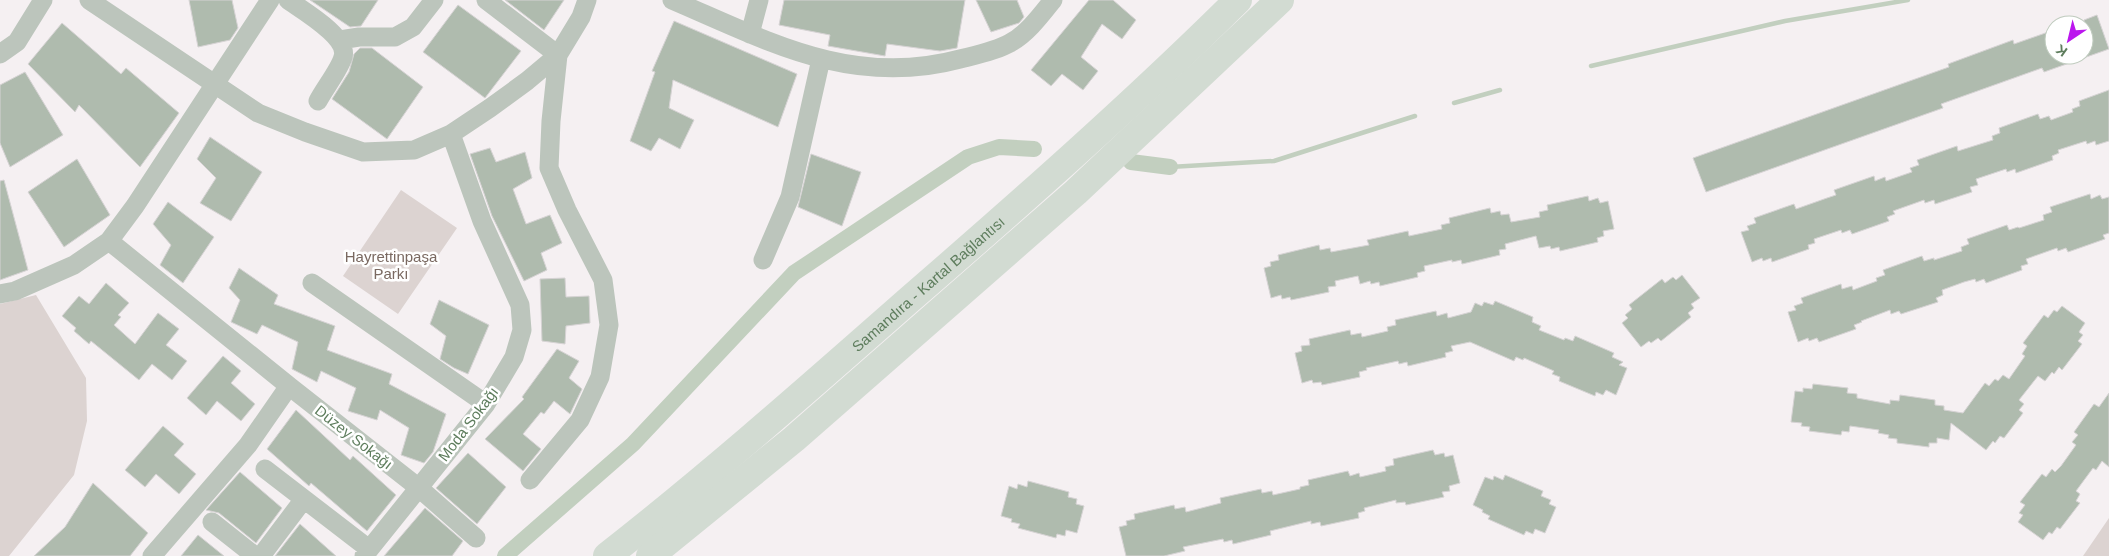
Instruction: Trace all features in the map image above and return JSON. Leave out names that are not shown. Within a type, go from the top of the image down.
[{"type":"highway","name":"Samandıra - Kartal Bağlantısı","points":[[607,556],[774,419],[1033,191],[1191,47],[1238,0]]},
{"type":"highway","name":"Samandıra - Kartal Bağlantısı","points":[[650,556],[794,439],[1076,192],[1280,0]]},
{"type":"street","points":[[0,54],[17,42],[42,0]]},
{"type":"street","points":[[89,0],[258,112],[305,132],[363,152],[414,150],[451,134],[527,82],[558,55],[581,17],[587,0]]},
{"type":"street","points":[[0,294],[15,291],[74,264],[109,241],[135,206],[270,0]]},
{"type":"street","points":[[288,0],[340,40],[344,56],[318,101]]},
{"type":"street","points":[[340,40],[359,37],[395,37],[413,27],[434,0]]},
{"type":"street","points":[[486,0],[558,55]]},
{"type":"street","points":[[672,0],[792,51],[821,59],[870,68],[919,68],[944,63],[1010,43],[1024,32],[1053,0]]},
{"type":"street","points":[[750,34],[759,0]]},
{"type":"street","points":[[530,480],[580,420],[600,377],[609,325],[603,280],[567,210],[549,168],[551,121],[558,55]]},
{"type":"street","points":[[762,260],[790,197],[821,59]]},
{"type":"street","name":"Moda Sokağı","points":[[366,553],[486,404],[514,357],[522,330],[520,305],[482,221],[451,134]]},
{"type":"street","name":"Düzey Sokağı","points":[[109,241],[419,488],[476,538]]},
{"type":"street","points":[[312,283],[486,404]]},
{"type":"street","points":[[152,556],[248,445],[289,386]]},
{"type":"street","points":[[265,469],[304,499],[366,553]]},
{"type":"street","points":[[261,556],[304,499]]},
{"type":"street","points":[[212,522],[254,556]]},
{"type":"green space","name":"Hayrettinpaşa Parkı","points":[[401,190],[457,228],[398,314],[343,276]]},
{"type":"green space","points":[[36,295],[86,378],[87,421],[74,475],[9,556],[0,556],[0,304]]},
{"type":"green space","points":[[2109,518],[2109,556],[2083,556]]},
{"type":"building","points":[[189,0],[232,0],[238,28],[230,40],[198,47]]},
{"type":"building","points":[[310,0],[378,0],[361,26],[350,27]]},
{"type":"building","points":[[505,0],[564,0],[544,30]]},
{"type":"building","points":[[784,0],[965,0],[957,48],[940,51],[887,44],[885,56],[828,46],[830,35],[779,25]]},
{"type":"building","points":[[976,0],[1017,0],[1024,17],[1019,23],[991,32]]},
{"type":"building","points":[[1089,0],[1113,0],[1136,20],[1122,39],[1102,24],[1081,57],[1098,71],[1083,90],[1062,74],[1051,86],[1031,70]]},
{"type":"building","points":[[458,5],[521,51],[485,98],[423,52]]},
{"type":"building","points":[[2097,15],[2109,49],[2094,54],[2094,16]]},
{"type":"building","points":[[674,21],[797,74],[778,127],[673,80],[669,108],[694,120],[680,149],[659,138],[651,151],[630,141],[655,72],[652,71]]},
{"type":"building","points":[[62,23],[121,74],[126,68],[179,113],[140,167],[79,105],[75,112],[28,64]]},
{"type":"building","points":[[2044,34],[2044,65],[2064,65],[2044,72],[2042,68],[1941,104],[1943,108],[1706,192],[1693,158],[1949,67],[1948,64],[2013,40],[2014,44]]},
{"type":"building","points":[[360,48],[372,48],[423,87],[387,139],[332,99],[349,72],[354,54]]},
{"type":"building","points":[[25,72],[63,135],[10,167],[0,143],[0,85]]},
{"type":"building","points":[[2109,90],[2109,141],[2096,145],[2095,141],[2087,144],[2086,141],[2058,150],[2059,153],[2052,156],[2053,160],[2016,173],[2015,169],[2007,172],[2006,169],[1976,179],[1978,185],[1970,187],[1972,192],[1935,204],[1934,200],[1925,203],[1924,200],[1893,211],[1895,214],[1887,217],[1889,221],[1852,234],[1850,230],[1842,233],[1841,230],[1814,239],[1815,243],[1808,245],[1809,249],[1772,262],[1771,258],[1763,261],[1762,258],[1752,262],[1741,232],[1749,230],[1747,226],[1756,223],[1754,218],[1794,204],[1796,209],[1836,195],[1834,190],[1874,176],[1875,181],[1885,177],[1886,181],[1912,172],[1910,168],[1919,165],[1917,160],[1957,146],[1958,151],[1993,140],[1992,136],[2000,133],[1999,128],[2038,114],[2040,119],[2049,116],[2051,120],[2073,112],[2072,109],[2080,106],[2079,101]]},
{"type":"building","points":[[210,137],[262,172],[231,221],[200,203],[216,178],[197,159]]},
{"type":"building","points":[[490,148],[496,162],[525,152],[532,178],[513,189],[526,224],[550,215],[562,243],[541,253],[547,270],[524,281],[492,216],[470,154]]},
{"type":"building","points":[[811,154],[861,172],[842,226],[798,207]]},
{"type":"building","points":[[77,159],[110,215],[64,247],[28,192]]},
{"type":"building","points":[[4,180],[28,270],[0,280],[0,181]]},
{"type":"building","points":[[2090,194],[2091,199],[2100,195],[2102,199],[2109,197],[2109,233],[2103,235],[2105,239],[2068,252],[2066,248],[2058,251],[2057,248],[2026,259],[2028,264],[2021,266],[2022,270],[1986,283],[1984,279],[1976,282],[1975,279],[1942,290],[1943,295],[1936,298],[1938,302],[1901,314],[1899,311],[1891,314],[1890,310],[1861,321],[1854,325],[1856,329],[1819,342],[1817,338],[1809,341],[1808,338],[1798,342],[1788,312],[1796,310],[1794,306],[1803,303],[1801,298],[1841,284],[1842,289],[1852,286],[1853,290],[1877,281],[1876,278],[1885,275],[1883,270],[1922,256],[1924,261],[1934,258],[1934,260],[1962,251],[1961,247],[1969,244],[1967,239],[2007,225],[2009,230],[2044,220],[2043,215],[2052,212],[2050,207]]},
{"type":"building","points":[[1588,196],[1589,201],[1598,198],[1600,203],[1608,201],[1614,229],[1603,231],[1604,236],[1597,238],[1598,242],[1560,251],[1559,247],[1551,249],[1550,246],[1539,248],[1536,236],[1505,244],[1506,249],[1499,250],[1500,255],[1462,264],[1461,260],[1452,262],[1452,260],[1424,266],[1425,271],[1417,273],[1418,277],[1380,286],[1379,282],[1371,284],[1370,281],[1360,284],[1358,276],[1335,281],[1336,286],[1328,287],[1329,292],[1291,300],[1290,297],[1282,299],[1281,295],[1271,298],[1264,268],[1271,266],[1270,262],[1279,260],[1278,255],[1319,245],[1320,250],[1330,248],[1331,252],[1369,245],[1367,240],[1408,231],[1409,236],[1442,229],[1441,225],[1450,223],[1449,218],[1490,208],[1491,213],[1500,211],[1501,215],[1509,214],[1511,222],[1540,217],[1539,212],[1548,210],[1547,205]]},
{"type":"building","points":[[168,202],[214,237],[183,283],[160,265],[171,245],[153,224]]},
{"type":"building","points":[[239,268],[278,295],[274,304],[335,326],[327,350],[392,374],[389,384],[446,414],[433,452],[424,463],[401,455],[409,428],[380,410],[377,420],[348,411],[356,388],[321,371],[317,382],[292,369],[298,342],[262,325],[257,334],[231,322],[240,300],[229,288]]},
{"type":"building","points":[[1682,275],[1700,298],[1691,304],[1694,308],[1688,313],[1691,317],[1661,341],[1658,338],[1651,343],[1649,341],[1641,347],[1622,323],[1628,318],[1625,315],[1632,309],[1629,305],[1662,279],[1665,283],[1673,277],[1676,280]]},
{"type":"building","points":[[565,278],[566,297],[589,296],[590,323],[566,326],[565,344],[542,341],[540,279]]},
{"type":"building","points":[[106,283],[129,303],[118,315],[121,317],[114,325],[135,344],[158,313],[179,329],[166,345],[187,361],[172,380],[152,364],[139,380],[91,341],[89,344],[74,331],[76,328],[62,316],[79,296],[89,304]]},
{"type":"building","points":[[439,300],[489,325],[468,374],[440,359],[446,336],[430,324]]},
{"type":"building","points":[[1495,301],[1533,317],[1532,322],[1541,326],[1539,330],[1564,340],[1565,338],[1573,341],[1575,336],[1614,353],[1612,357],[1623,362],[1619,365],[1627,368],[1616,395],[1606,390],[1603,395],[1596,392],[1595,396],[1559,381],[1560,377],[1552,374],[1554,371],[1524,358],[1523,360],[1516,357],[1514,361],[1470,342],[1451,346],[1453,351],[1445,353],[1446,357],[1408,366],[1407,362],[1399,364],[1398,361],[1366,368],[1367,370],[1359,372],[1360,377],[1322,385],[1321,382],[1313,383],[1312,380],[1302,383],[1295,353],[1302,351],[1301,346],[1310,345],[1309,339],[1350,330],[1351,335],[1361,333],[1362,337],[1388,331],[1387,327],[1396,325],[1395,320],[1436,311],[1437,316],[1447,313],[1448,318],[1471,312],[1475,303],[1482,306],[1484,302],[1493,305]]},
{"type":"building","points":[[2062,306],[2085,323],[2079,332],[2083,335],[2078,341],[2082,344],[2062,370],[2059,367],[2045,381],[2038,376],[2019,400],[2024,404],[2019,410],[2023,413],[2004,438],[2000,436],[1986,450],[1951,423],[1949,440],[1937,438],[1937,443],[1929,443],[1929,447],[1897,443],[1897,439],[1888,438],[1889,435],[1878,433],[1879,430],[1850,426],[1849,432],[1842,431],[1841,435],[1809,431],[1810,427],[1801,426],[1802,423],[1791,422],[1795,391],[1803,392],[1803,388],[1812,389],[1813,384],[1848,388],[1847,393],[1857,394],[1857,398],[1890,404],[1890,400],[1899,401],[1900,395],[1935,400],[1935,405],[1944,406],[1944,410],[1963,413],[1985,383],[1989,386],[1995,379],[1998,381],[2003,375],[2009,379],[2025,356],[2022,354],[2027,346],[2023,343],[2044,315],[2048,318],[2054,310],[2057,312]]},
{"type":"building","points":[[557,349],[579,361],[569,378],[582,389],[570,414],[554,401],[544,414],[541,412],[523,434],[541,449],[523,471],[485,439],[524,399],[522,397]]},
{"type":"building","points":[[223,356],[241,371],[231,383],[255,404],[241,421],[217,401],[206,415],[187,398]]},
{"type":"building","points":[[2109,393],[2109,467],[2102,461],[2096,470],[2093,468],[2076,491],[2080,494],[2076,501],[2080,503],[2060,529],[2057,527],[2052,534],[2049,532],[2043,540],[2018,522],[2023,515],[2019,513],[2025,505],[2020,502],[2042,474],[2046,477],[2052,469],[2055,472],[2061,466],[2076,445],[2072,442],[2078,435],[2074,432],[2094,404],[2099,407]]},
{"type":"building","points":[[296,410],[350,460],[353,456],[396,495],[367,531],[311,483],[309,486],[267,449]]},
{"type":"building","points":[[163,426],[184,444],[174,455],[196,474],[179,494],[156,474],[145,487],[125,470]]},
{"type":"building","points":[[1433,450],[1435,455],[1444,453],[1445,457],[1453,455],[1460,483],[1449,486],[1450,491],[1442,492],[1444,497],[1406,505],[1405,502],[1396,503],[1396,500],[1364,508],[1365,511],[1358,513],[1359,518],[1321,526],[1320,522],[1311,524],[1311,521],[1270,531],[1271,535],[1233,544],[1232,540],[1224,542],[1223,539],[1183,547],[1185,551],[1164,556],[1126,556],[1119,527],[1127,525],[1126,521],[1135,519],[1134,514],[1174,505],[1175,509],[1185,507],[1186,512],[1221,503],[1220,498],[1261,489],[1262,493],[1272,491],[1273,495],[1300,489],[1300,487],[1309,485],[1308,480],[1348,471],[1350,476],[1359,473],[1360,477],[1386,471],[1385,467],[1394,465],[1393,459]]},
{"type":"building","points":[[468,453],[506,487],[477,524],[436,488]]},
{"type":"building","points":[[240,472],[282,508],[256,543],[219,513],[206,510]]},
{"type":"building","points":[[1505,475],[1543,491],[1541,496],[1551,500],[1549,504],[1556,507],[1545,533],[1535,529],[1533,534],[1526,531],[1524,535],[1488,519],[1490,516],[1473,505],[1485,477],[1493,480],[1494,476],[1503,480]]},
{"type":"building","points":[[1028,481],[1069,492],[1068,497],[1077,499],[1076,504],[1084,506],[1077,533],[1066,530],[1065,536],[1057,534],[1056,538],[1018,528],[1020,524],[1011,522],[1012,519],[1001,516],[1009,486],[1017,489],[1018,484],[1027,487]]},
{"type":"building","points":[[93,483],[148,533],[130,556],[34,556],[65,527]]},
{"type":"building","points":[[425,508],[463,541],[452,556],[384,556]]},
{"type":"building","points":[[300,524],[336,556],[275,556]]},
{"type":"building","points":[[198,535],[224,556],[181,556]]},
{"type":"waterway","points":[[1591,66],[1785,21],[1908,0]]},
{"type":"waterway","points":[[1454,103],[1500,90]]},
{"type":"waterway","points":[[1170,167],[1274,161],[1415,116]]},
{"type":"waterway","points":[[505,556],[633,444],[794,273],[968,157],[999,147],[1034,149]]},
{"type":"waterway","points":[[1131,162],[1170,167]]}]
